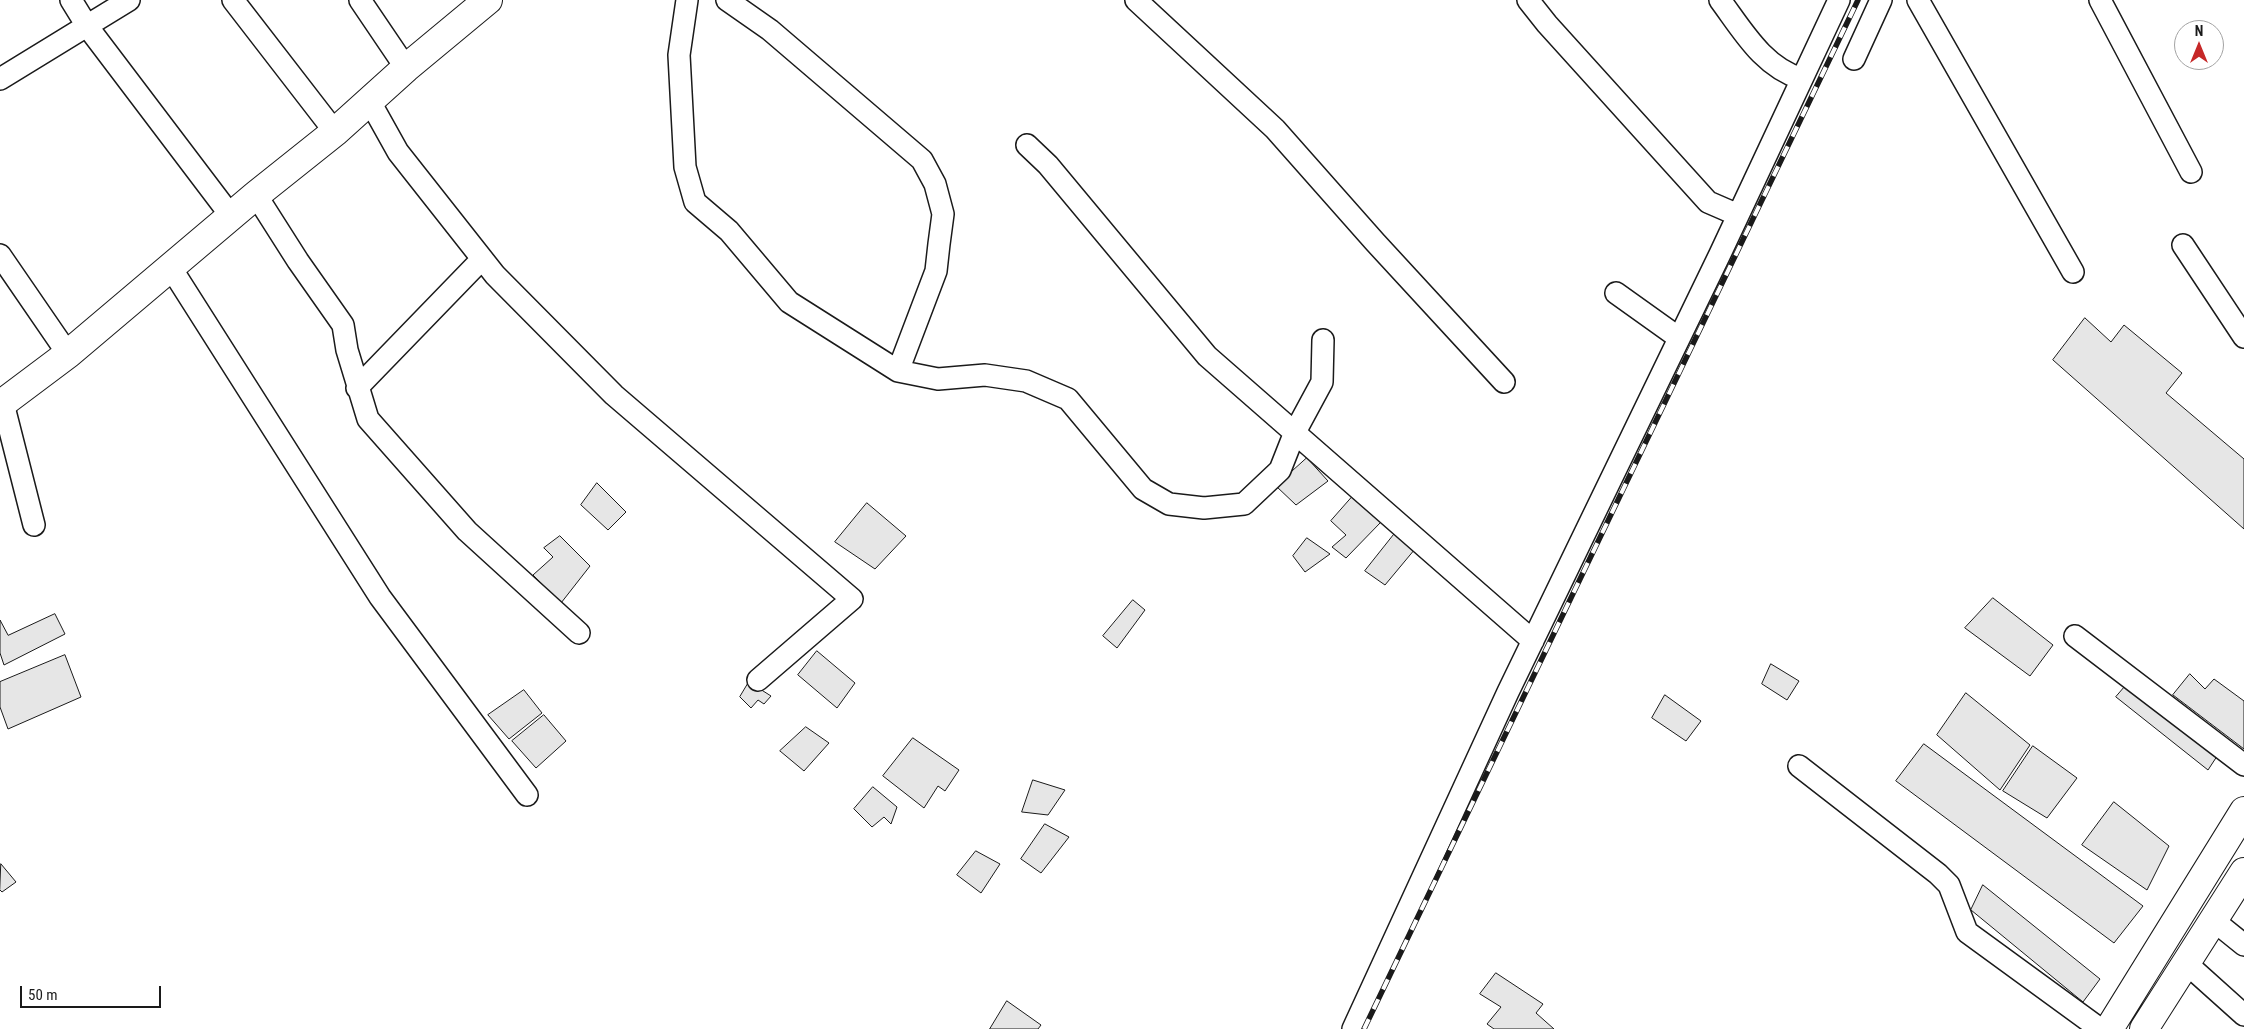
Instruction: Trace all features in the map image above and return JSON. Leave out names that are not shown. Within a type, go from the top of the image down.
[{"type":"main road","points":[[1,404],[68,354],[256,195],[334,132],[406,68],[488,0]]},
{"type":"main road","points":[[2109,1029],[2244,811]]},
{"type":"main road","points":[[2144,1029],[2244,872]]},
{"type":"street","points":[[71,0],[87,26],[231,216]]},
{"type":"street","points":[[0,79],[129,0]]},
{"type":"street","points":[[233,0],[334,132]]},
{"type":"street","points":[[360,0],[406,68]]},
{"type":"street","points":[[687,0],[680,55],[685,167],[695,202],[729,231],[789,302],[898,371],[938,379],[985,375],[1026,381],[1068,400],[1142,489],[1169,504],[1204,508],[1244,504],[1280,470],[1295,432],[1322,382],[1323,340]]},
{"type":"street","points":[[727,0],[770,30],[922,160],[936,184],[942,214],[936,271],[898,371]]},
{"type":"street","points":[[1136,0],[1275,130],[1504,382]]},
{"type":"street","points":[[1528,0],[1547,24],[1708,202],[1738,215]]},
{"type":"street","points":[[1720,0],[1758,53],[1789,75],[1802,79]]},
{"type":"street","points":[[1353,1029],[1533,641],[1840,0]]},
{"type":"street","points":[[1854,59],[1881,0]]},
{"type":"street","points":[[1918,0],[2073,272]]},
{"type":"street","points":[[2100,0],[2191,172]]},
{"type":"street","points":[[369,100],[398,152],[495,275],[614,395],[852,599],[758,680]]},
{"type":"street","points":[[1027,145],[1048,165],[1207,356],[1533,641]]},
{"type":"street","points":[[256,195],[298,261],[343,325],[357,388],[368,419],[467,532],[580,633]]},
{"type":"street","points":[[2183,244],[2244,337]]},
{"type":"street","points":[[0,255],[68,354]]},
{"type":"street","points":[[357,388],[482,259]]},
{"type":"street","points":[[171,268],[380,597],[527,795]]},
{"type":"street","points":[[1616,293],[1679,338]]},
{"type":"street","points":[[1,404],[34,525]]},
{"type":"street","points":[[2076,636],[2244,765]]},
{"type":"street","points":[[1799,766],[1938,874],[1949,886],[1967,932],[2100,1029]]},
{"type":"street","points":[[2213,920],[2244,945]]},
{"type":"street","points":[[2186,963],[2244,1015]]},
{"type":"building","points":[[2085,318],[2111,342],[2124,325],[2182,373],[2166,393],[2244,459],[2244,529],[2053,360]]},
{"type":"building","points":[[1307,458],[1328,481],[1296,505],[1276,486]]},
{"type":"building","points":[[597,483],[626,512],[608,530],[581,505]]},
{"type":"building","points":[[1353,496],[1381,522],[1346,558],[1332,547],[1346,535],[1331,521]]},
{"type":"building","points":[[867,503],[906,536],[875,569],[835,542]]},
{"type":"building","points":[[1396,532],[1415,549],[1385,585],[1365,571]]},
{"type":"building","points":[[560,536],[590,566],[561,603],[533,575],[553,557],[544,548]]},
{"type":"building","points":[[1307,538],[1330,554],[1305,572],[1293,556]]},
{"type":"building","points":[[1993,598],[2053,645],[2030,676],[1965,628]]},
{"type":"building","points":[[1133,600],[1145,610],[1117,648],[1103,636]]},
{"type":"building","points":[[55,614],[65,634],[4,665],[0,653],[0,620],[8,635]]},
{"type":"building","points":[[817,651],[855,683],[837,708],[798,675]]},
{"type":"building","points":[[65,655],[81,697],[8,729],[0,707],[0,682]]},
{"type":"building","points":[[1771,664],[1799,681],[1787,700],[1762,684]]},
{"type":"building","points":[[2190,674],[2205,689],[2214,679],[2244,701],[2244,749],[2173,695]]},
{"type":"building","points":[[2135,675],[2225,744],[2208,770],[2116,697]]},
{"type":"building","points":[[749,682],[771,696],[764,704],[758,700],[751,708],[740,697]]},
{"type":"building","points":[[524,690],[542,713],[509,739],[488,715]]},
{"type":"building","points":[[1966,693],[2030,745],[2000,790],[1937,735]]},
{"type":"building","points":[[1665,695],[1701,721],[1686,741],[1652,718]]},
{"type":"building","points":[[544,715],[566,741],[536,768],[512,741]]},
{"type":"building","points":[[806,727],[829,743],[804,771],[780,751]]},
{"type":"building","points":[[913,738],[959,770],[945,791],[938,786],[924,808],[883,776]]},
{"type":"building","points":[[1924,744],[2143,906],[2114,943],[1896,781]]},
{"type":"building","points":[[2033,746],[2077,778],[2047,818],[2003,791]]},
{"type":"building","points":[[1033,780],[1065,790],[1048,815],[1022,812]]},
{"type":"building","points":[[873,787],[897,807],[891,824],[884,817],[872,827],[854,809]]},
{"type":"building","points":[[2114,802],[2169,846],[2147,890],[2082,845]]},
{"type":"building","points":[[1045,824],[1069,837],[1041,873],[1021,859]]},
{"type":"building","points":[[976,851],[1000,864],[981,893],[957,875]]},
{"type":"building","points":[[1,864],[16,882],[2,892],[0,890]]},
{"type":"building","points":[[1983,885],[2100,979],[2083,1002],[1971,910]]},
{"type":"building","points":[[1496,973],[1543,1004],[1536,1013],[1554,1029],[1494,1029],[1487,1024],[1501,1007],[1480,994]]},
{"type":"building","points":[[1007,1001],[1041,1025],[1038,1029],[990,1029]]},
{"type":"railway","points":[[1364,1029],[1858,0]]}]
